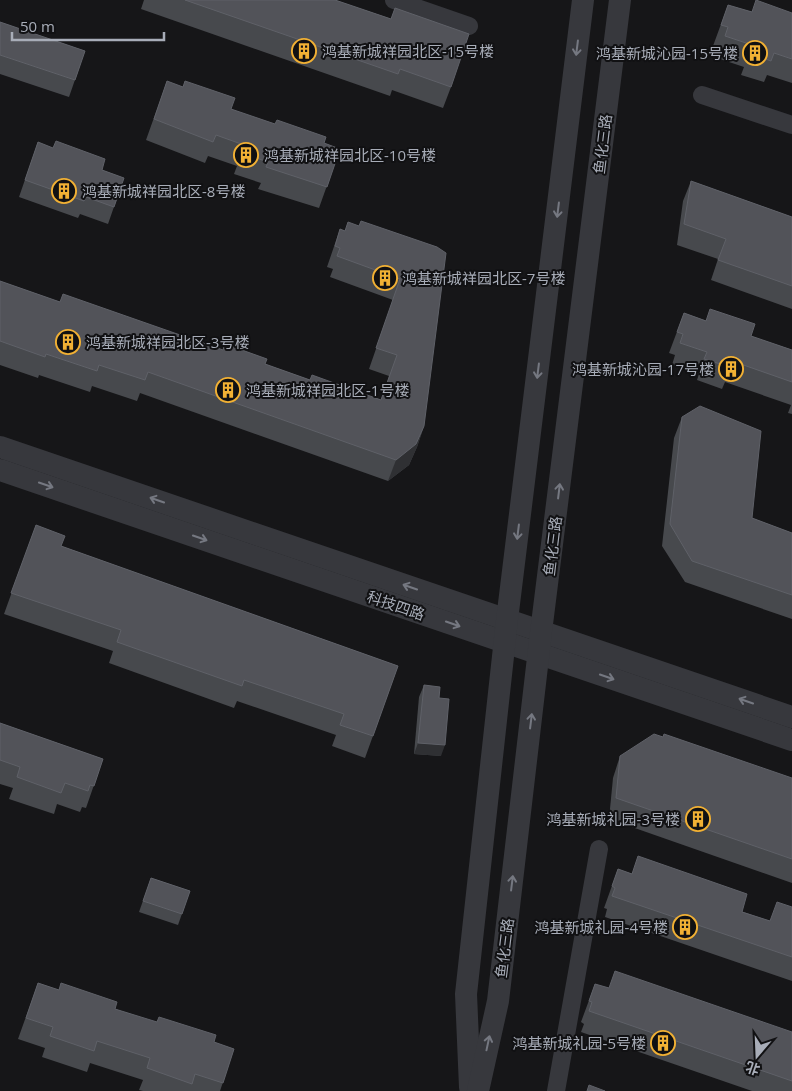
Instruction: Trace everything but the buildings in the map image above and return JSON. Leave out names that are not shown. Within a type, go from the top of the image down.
[{"type":"street","points":[[394,0],[469,26]]},
{"type":"street","points":[[470,1091],[466,994],[506,631],[583,0]]},
{"type":"street","name":"鱼化三路","points":[[478,1091],[498,1001],[540,642],[620,0]]},
{"type":"street","points":[[702,95],[792,125]]},
{"type":"street","name":"科技四路","points":[[0,447],[506,631]]},
{"type":"street","name":"科技四路","points":[[0,470],[540,642],[792,717]]},
{"type":"street","name":"科技四路","points":[[540,642],[792,740]]},
{"type":"street","points":[[556,1091],[599,849]]},
{"type":"place","name":"鸿基新城祥园北区-15号楼","points":[[304,51]]},
{"type":"place","name":"鸿基新城沁园-15号楼","points":[[755,53]]},
{"type":"place","name":"鸿基新城祥园北区-10号楼","points":[[246,155]]},
{"type":"place","name":"鸿基新城祥园北区-8号楼","points":[[64,191]]},
{"type":"place","name":"鸿基新城祥园北区-7号楼","points":[[385,278]]},
{"type":"place","name":"鸿基新城祥园北区-3号楼","points":[[68,342]]},
{"type":"place","name":"鸿基新城沁园-17号楼","points":[[731,369]]},
{"type":"place","name":"鸿基新城祥园北区-1号楼","points":[[228,390]]},
{"type":"place","name":"鸿基新城礼园-3号楼","points":[[698,819]]},
{"type":"place","name":"鸿基新城礼园-4号楼","points":[[685,927]]},
{"type":"place","name":"鸿基新城礼园-5号楼","points":[[663,1043]]}]
